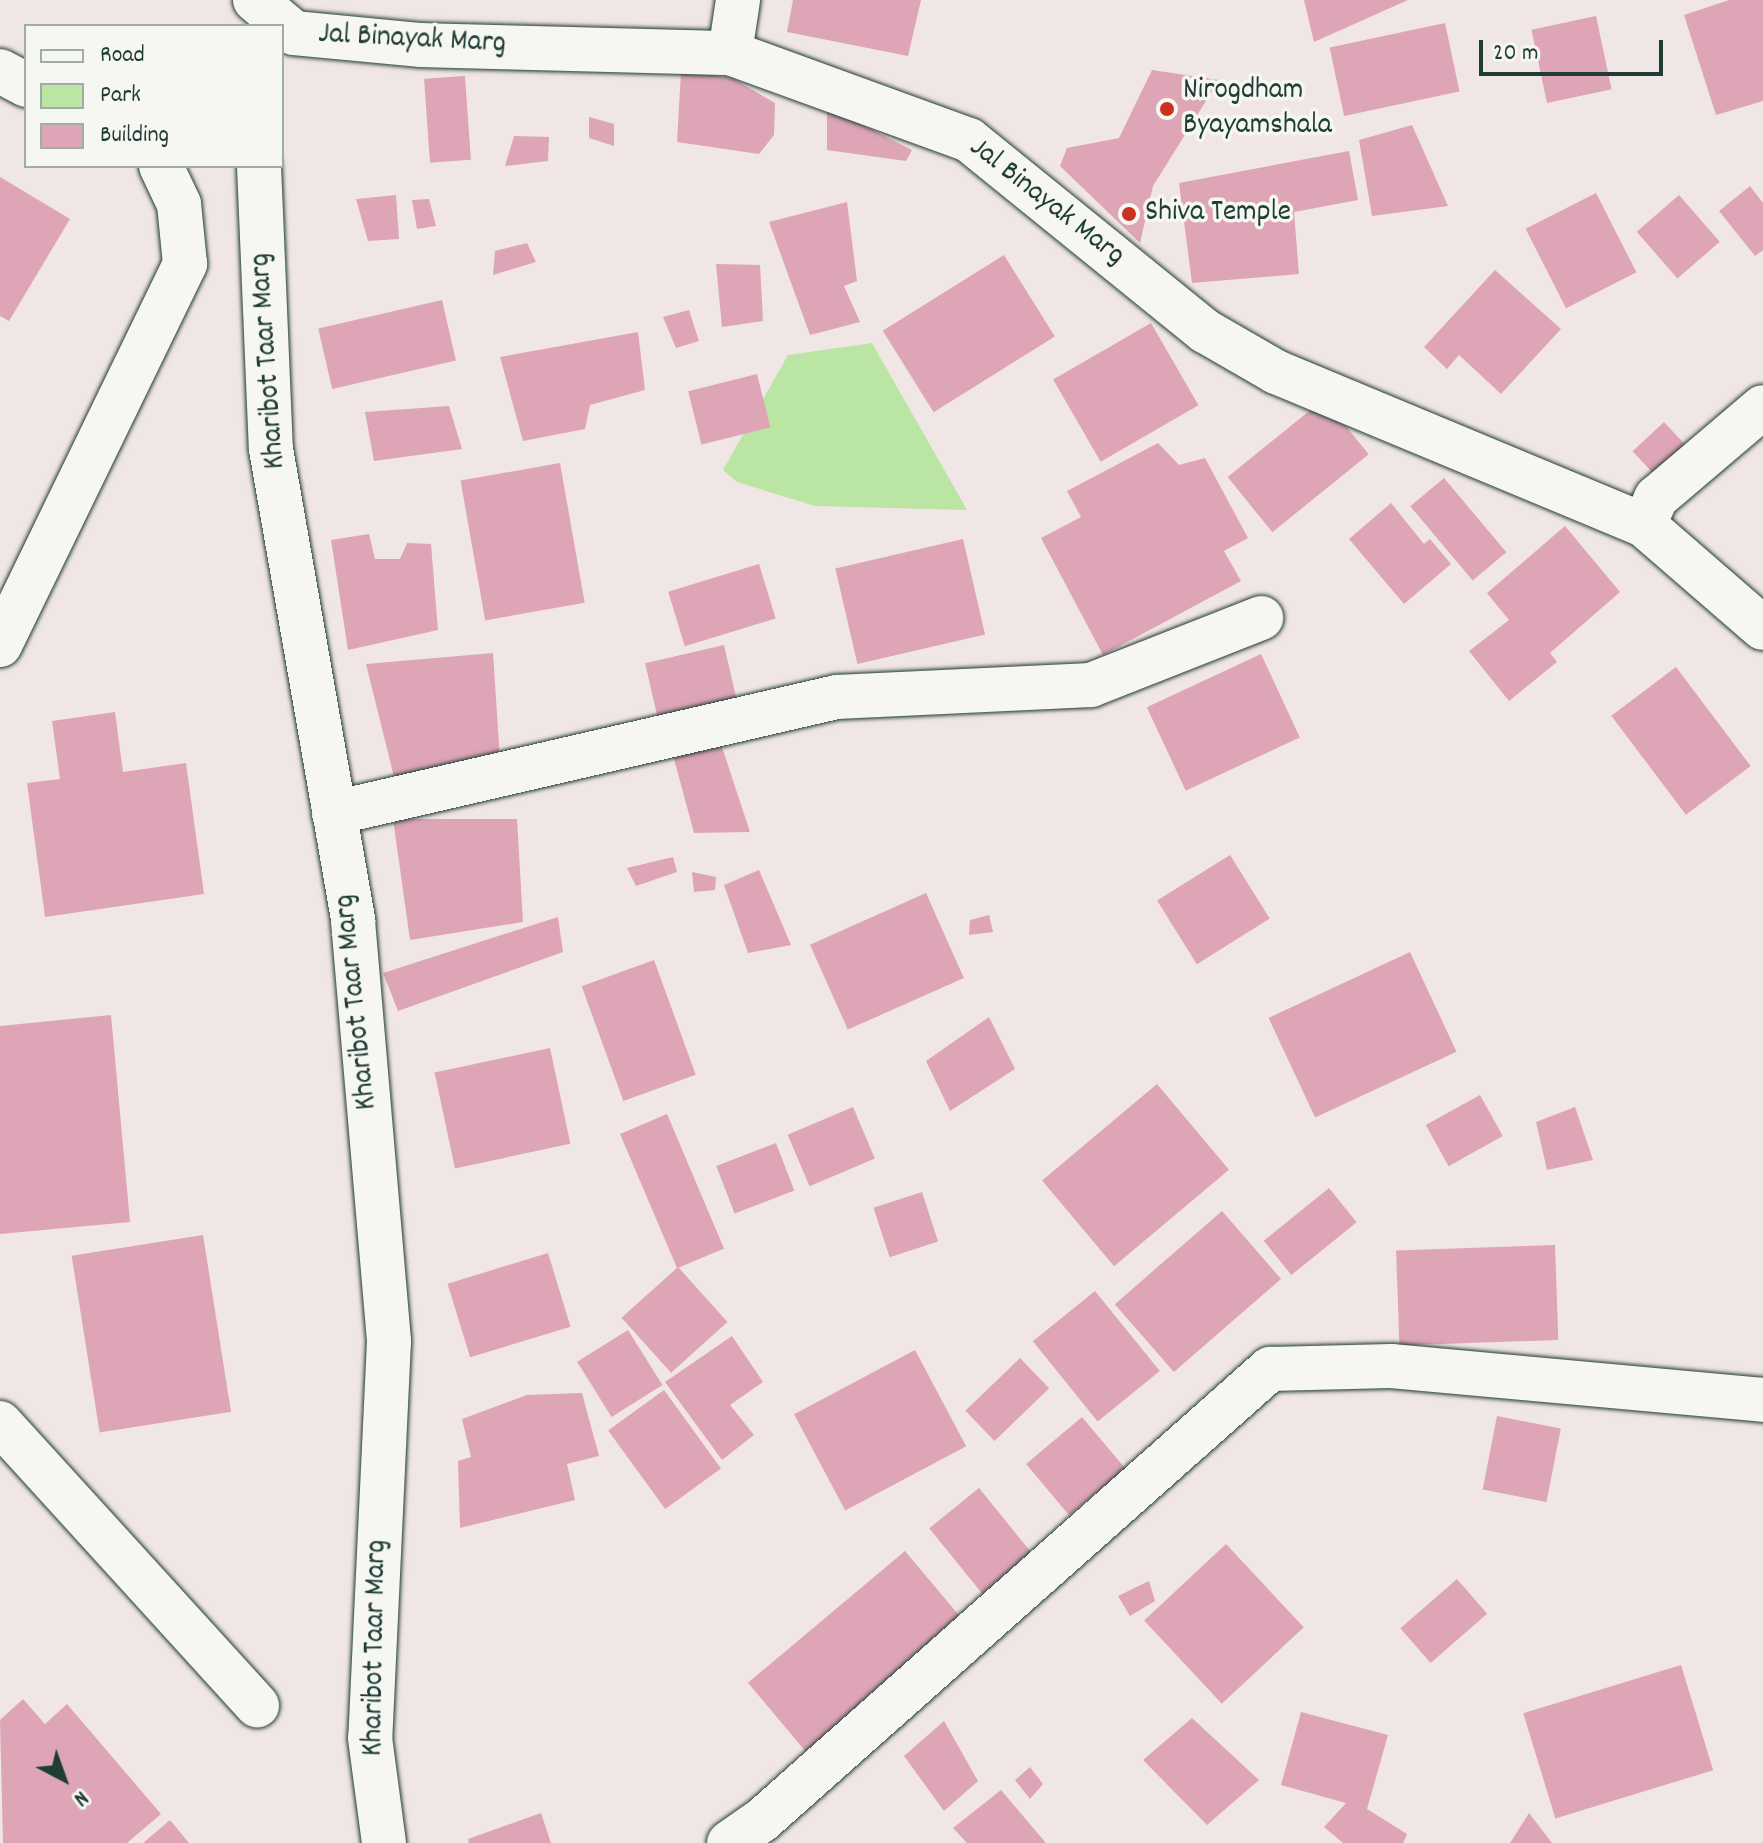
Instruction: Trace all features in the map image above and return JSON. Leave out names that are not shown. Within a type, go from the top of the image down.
[{"type":"street","name":"Jal Binayak Marg","points":[[255,0],[271,24]]},
{"type":"street","points":[[730,53],[738,0]]},
{"type":"street","name":"Jal Binayak Marg","points":[[288,51],[421,45],[730,53],[969,140],[1205,331],[1276,372],[1644,525],[1763,628]]},
{"type":"street","points":[[0,71],[24,84]]},
{"type":"street","points":[[0,645],[185,264],[179,204],[162,168]]},
{"type":"street","name":"Kharibot Taar Marg","points":[[259,168],[271,449],[353,921],[389,1341],[370,1738],[384,1843]]},
{"type":"street","points":[[1644,525],[1656,498],[1763,407]]},
{"type":"street","points":[[334,813],[837,697],[1091,685],[1261,618]]},
{"type":"street","points":[[729,1843],[761,1821],[1270,1369],[1391,1366],[1763,1400]]},
{"type":"street","points":[[0,1423],[257,1705]]},
{"type":"green space","points":[[872,343],[967,510],[815,506],[737,482],[723,470],[788,355]]},
{"type":"building","points":[[793,0],[921,0],[908,56],[787,32]]},
{"type":"building","points":[[1304,0],[1408,0],[1314,42]]},
{"type":"building","points":[[1729,0],[1763,0],[1763,101],[1716,115],[1684,15]]},
{"type":"building","points":[[1596,16],[1612,89],[1547,103],[1531,30]]},
{"type":"building","points":[[1445,23],[1460,91],[1344,116],[1330,48]]},
{"type":"building","points":[[1152,70],[1219,80],[1153,186],[1140,243],[1060,166],[1067,148],[1119,138]]},
{"type":"building","points":[[681,71],[732,78],[775,103],[774,135],[759,154],[677,142]]},
{"type":"building","points":[[465,76],[471,160],[430,163],[424,79]]},
{"type":"building","points":[[827,107],[912,150],[906,161],[827,150]]},
{"type":"building","points":[[589,117],[614,124],[614,146],[589,138]]},
{"type":"building","points":[[1412,125],[1448,206],[1372,216],[1359,140]]},
{"type":"building","points":[[514,136],[549,137],[548,161],[505,166]]},
{"type":"building","points":[[1349,151],[1358,200],[1294,212],[1299,274],[1192,283],[1179,183]]},
{"type":"building","points":[[0,177],[70,219],[9,321],[0,316]]},
{"type":"building","points":[[1750,186],[1763,203],[1763,250],[1755,256],[1719,211]]},
{"type":"building","points":[[1596,193],[1636,272],[1566,308],[1526,229]]},
{"type":"building","points":[[396,195],[399,239],[368,241],[356,199]]},
{"type":"building","points":[[1679,195],[1720,242],[1677,279],[1637,232]]},
{"type":"building","points":[[429,199],[436,226],[417,229],[412,200]]},
{"type":"building","points":[[847,202],[857,281],[844,286],[860,322],[810,335],[769,222]]},
{"type":"building","points":[[527,243],[536,262],[493,275],[495,251]]},
{"type":"building","points":[[1004,255],[1055,336],[934,412],[883,331]]},
{"type":"building","points":[[716,264],[760,265],[763,321],[722,327]]},
{"type":"building","points":[[1495,270],[1561,329],[1501,394],[1459,355],[1447,369],[1424,347]]},
{"type":"building","points":[[442,300],[456,360],[332,389],[318,329]]},
{"type":"building","points":[[689,310],[699,341],[676,348],[663,317]]},
{"type":"building","points":[[1151,323],[1198,405],[1101,462],[1053,380]]},
{"type":"building","points":[[638,332],[645,390],[590,405],[585,429],[523,441],[500,357]]},
{"type":"building","points":[[757,374],[770,427],[701,445],[688,391]]},
{"type":"building","points":[[1324,399],[1369,454],[1272,532],[1228,477]]},
{"type":"building","points":[[449,406],[462,449],[374,461],[365,412]]},
{"type":"building","points":[[1664,422],[1690,450],[1658,479],[1633,451]]},
{"type":"building","points":[[1158,443],[1179,465],[1205,458],[1248,538],[1224,551],[1241,581],[1103,655],[1041,538],[1081,517],[1067,491]]},
{"type":"building","points":[[560,463],[585,603],[485,620],[461,481]]},
{"type":"building","points":[[1444,478],[1506,552],[1473,581],[1410,506]]},
{"type":"building","points":[[1391,503],[1424,544],[1430,539],[1451,564],[1404,604],[1349,539]]},
{"type":"building","points":[[1565,526],[1620,592],[1550,653],[1557,662],[1509,701],[1469,651],[1509,620],[1487,593]]},
{"type":"building","points":[[369,534],[375,559],[400,559],[407,543],[431,544],[438,630],[348,650],[331,540]]},
{"type":"building","points":[[963,539],[985,634],[857,664],[835,568]]},
{"type":"building","points":[[759,564],[776,619],[685,646],[668,592]]},
{"type":"building","points":[[724,645],[737,701],[658,719],[645,663]]},
{"type":"building","points":[[493,653],[500,759],[394,777],[366,664]]},
{"type":"building","points":[[1261,654],[1300,737],[1186,791],[1147,707]]},
{"type":"building","points":[[1676,667],[1751,766],[1686,815],[1611,716]]},
{"type":"building","points":[[115,712],[123,772],[186,763],[204,894],[45,917],[27,783],[60,779],[52,721]]},
{"type":"building","points":[[720,741],[750,832],[694,833],[673,755]]},
{"type":"building","points":[[393,819],[517,819],[523,922],[410,940]]},
{"type":"building","points":[[1230,855],[1270,919],[1197,964],[1157,901]]},
{"type":"building","points":[[673,857],[677,872],[636,886],[627,868]]},
{"type":"building","points":[[759,870],[791,945],[748,953],[724,885]]},
{"type":"building","points":[[692,872],[716,877],[715,890],[694,892]]},
{"type":"building","points":[[926,893],[964,978],[848,1030],[810,945]]},
{"type":"building","points":[[989,915],[993,932],[969,935],[970,920]]},
{"type":"building","points":[[558,917],[563,952],[398,1011],[383,973]]},
{"type":"building","points":[[1410,952],[1456,1052],[1315,1118],[1269,1018]]},
{"type":"building","points":[[654,960],[696,1075],[623,1101],[582,986]]},
{"type":"building","points":[[111,1015],[130,1222],[0,1234],[0,1026]]},
{"type":"building","points":[[989,1017],[1015,1069],[950,1111],[926,1061]]},
{"type":"building","points":[[550,1048],[570,1144],[455,1168],[435,1073]]},
{"type":"building","points":[[1157,1084],[1229,1170],[1114,1266],[1042,1180]]},
{"type":"building","points":[[1480,1095],[1503,1136],[1449,1166],[1426,1125]]},
{"type":"building","points":[[853,1107],[875,1159],[810,1186],[788,1135]]},
{"type":"building","points":[[1575,1107],[1593,1160],[1547,1170],[1536,1122]]},
{"type":"building","points":[[667,1114],[724,1248],[677,1268],[620,1134]]},
{"type":"building","points":[[776,1143],[794,1191],[735,1214],[716,1166]]},
{"type":"building","points":[[1329,1188],[1357,1222],[1291,1275],[1264,1241]]},
{"type":"building","points":[[922,1192],[938,1241],[890,1257],[873,1208]]},
{"type":"building","points":[[1222,1211],[1281,1279],[1174,1372],[1115,1304]]},
{"type":"building","points":[[203,1235],[231,1412],[100,1433],[72,1256]]},
{"type":"building","points":[[1555,1245],[1558,1340],[1399,1345],[1396,1251]]},
{"type":"building","points":[[548,1253],[571,1327],[470,1357],[448,1284]]},
{"type":"building","points":[[678,1267],[728,1322],[671,1373],[622,1318]]},
{"type":"building","points":[[1095,1291],[1160,1371],[1098,1421],[1033,1341]]},
{"type":"building","points":[[628,1330],[662,1385],[612,1417],[577,1362]]},
{"type":"building","points":[[732,1336],[763,1382],[730,1405],[754,1435],[722,1460],[665,1382]]},
{"type":"building","points":[[915,1350],[966,1446],[845,1511],[794,1414]]},
{"type":"building","points":[[1020,1358],[1049,1388],[995,1441],[965,1411]]},
{"type":"building","points":[[664,1390],[721,1468],[665,1509],[608,1431]]},
{"type":"building","points":[[582,1393],[599,1456],[567,1464],[575,1500],[460,1528],[458,1461],[471,1457],[462,1419],[527,1395]]},
{"type":"building","points":[[1497,1416],[1561,1428],[1546,1502],[1483,1490]]},
{"type":"building","points":[[1082,1417],[1125,1468],[1069,1515],[1026,1464]]},
{"type":"building","points":[[979,1488],[1036,1558],[986,1598],[929,1528]]},
{"type":"building","points":[[1226,1544],[1304,1627],[1222,1704],[1144,1620]]},
{"type":"building","points":[[905,1551],[969,1627],[812,1759],[748,1683]]},
{"type":"building","points":[[1457,1579],[1487,1614],[1431,1663],[1400,1628]]},
{"type":"building","points":[[1149,1581],[1155,1601],[1130,1616],[1118,1596]]},
{"type":"building","points":[[1681,1665],[1713,1770],[1555,1818],[1523,1713]]},
{"type":"building","points":[[23,1699],[45,1724],[67,1704],[161,1814],[127,1843],[3,1843],[0,1720]]},
{"type":"building","points":[[1301,1712],[1388,1735],[1367,1809],[1407,1834],[1403,1843],[1343,1843],[1324,1827],[1346,1803],[1281,1785]]},
{"type":"building","points":[[1192,1718],[1259,1780],[1207,1825],[1143,1760]]},
{"type":"building","points":[[944,1721],[978,1781],[944,1811],[904,1756]]},
{"type":"building","points":[[1030,1767],[1043,1784],[1030,1799],[1015,1780]]},
{"type":"building","points":[[1001,1790],[1046,1843],[967,1843],[953,1828]]},
{"type":"building","points":[[541,1813],[551,1843],[469,1843],[468,1839]]},
{"type":"building","points":[[1529,1813],[1552,1843],[1510,1843]]},
{"type":"building","points":[[170,1820],[189,1843],[143,1843]]},
{"type":"place","name":"Nirogdham Byayamshala","points":[[1167,109]]},
{"type":"place","name":"Shiva Temple","points":[[1129,214]]}]
